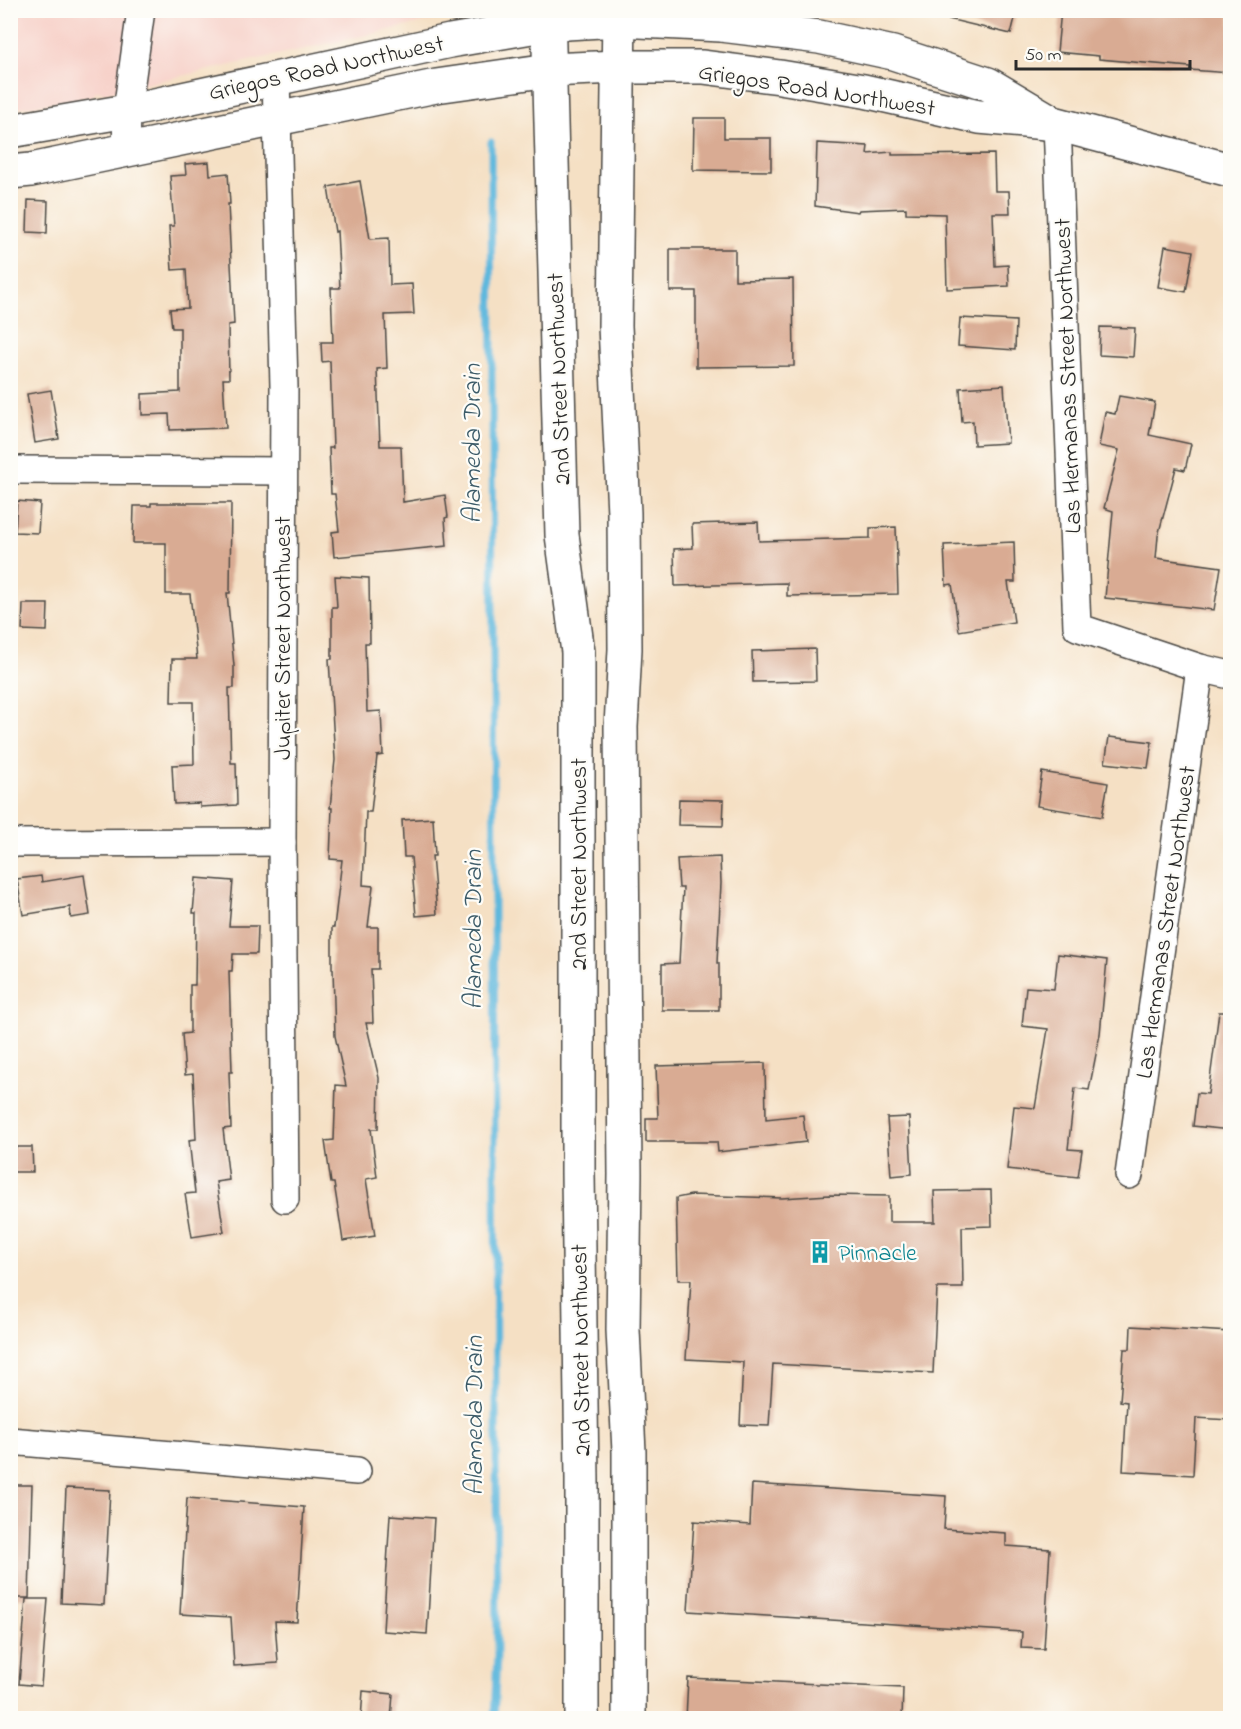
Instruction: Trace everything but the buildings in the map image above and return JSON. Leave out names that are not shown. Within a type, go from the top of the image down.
[{"type":"main road","name":"Griegos Road Northwest","points":[[10,131],[127,111],[450,41],[548,17],[619,15],[819,38],[893,53],[988,84],[1057,124]]},
{"type":"main road","name":"2nd Street Northwest","points":[[619,15],[615,326],[624,513],[625,649],[621,727],[625,1162],[623,1330],[629,1452],[629,1719]]},
{"type":"main road","name":"2nd Street Northwest","points":[[548,17],[562,535],[578,652],[578,1173],[582,1719]]},
{"type":"main road","name":"Griegos Road Northwest","points":[[10,171],[32,170],[436,86],[549,70],[618,67],[703,67],[780,77],[980,117],[1057,124],[1230,170]]},
{"type":"street","points":[[126,150],[127,111],[141,10]]},
{"type":"street","name":"Jupiter Street Northwest","points":[[276,77],[284,387],[282,842],[285,1199]]},
{"type":"street","name":"Las Hermanas Street Northwest","points":[[1057,124],[1077,627],[1200,668],[1129,1175]]},
{"type":"street","points":[[10,470],[283,471]]},
{"type":"street","points":[[1200,668],[1230,675]]},
{"type":"street","points":[[10,843],[282,842]]},
{"type":"street","points":[[10,1440],[357,1471]]},
{"type":"shaded area","points":[[11,11],[444,11],[444,18],[105,93],[97,91],[92,97],[11,109]]},
{"type":"waterway","name":"Alameda Drain","points":[[491,142],[497,1656],[494,1718]]},
{"type":"place","name":"Pinnacle","points":[[820,1252]]}]
